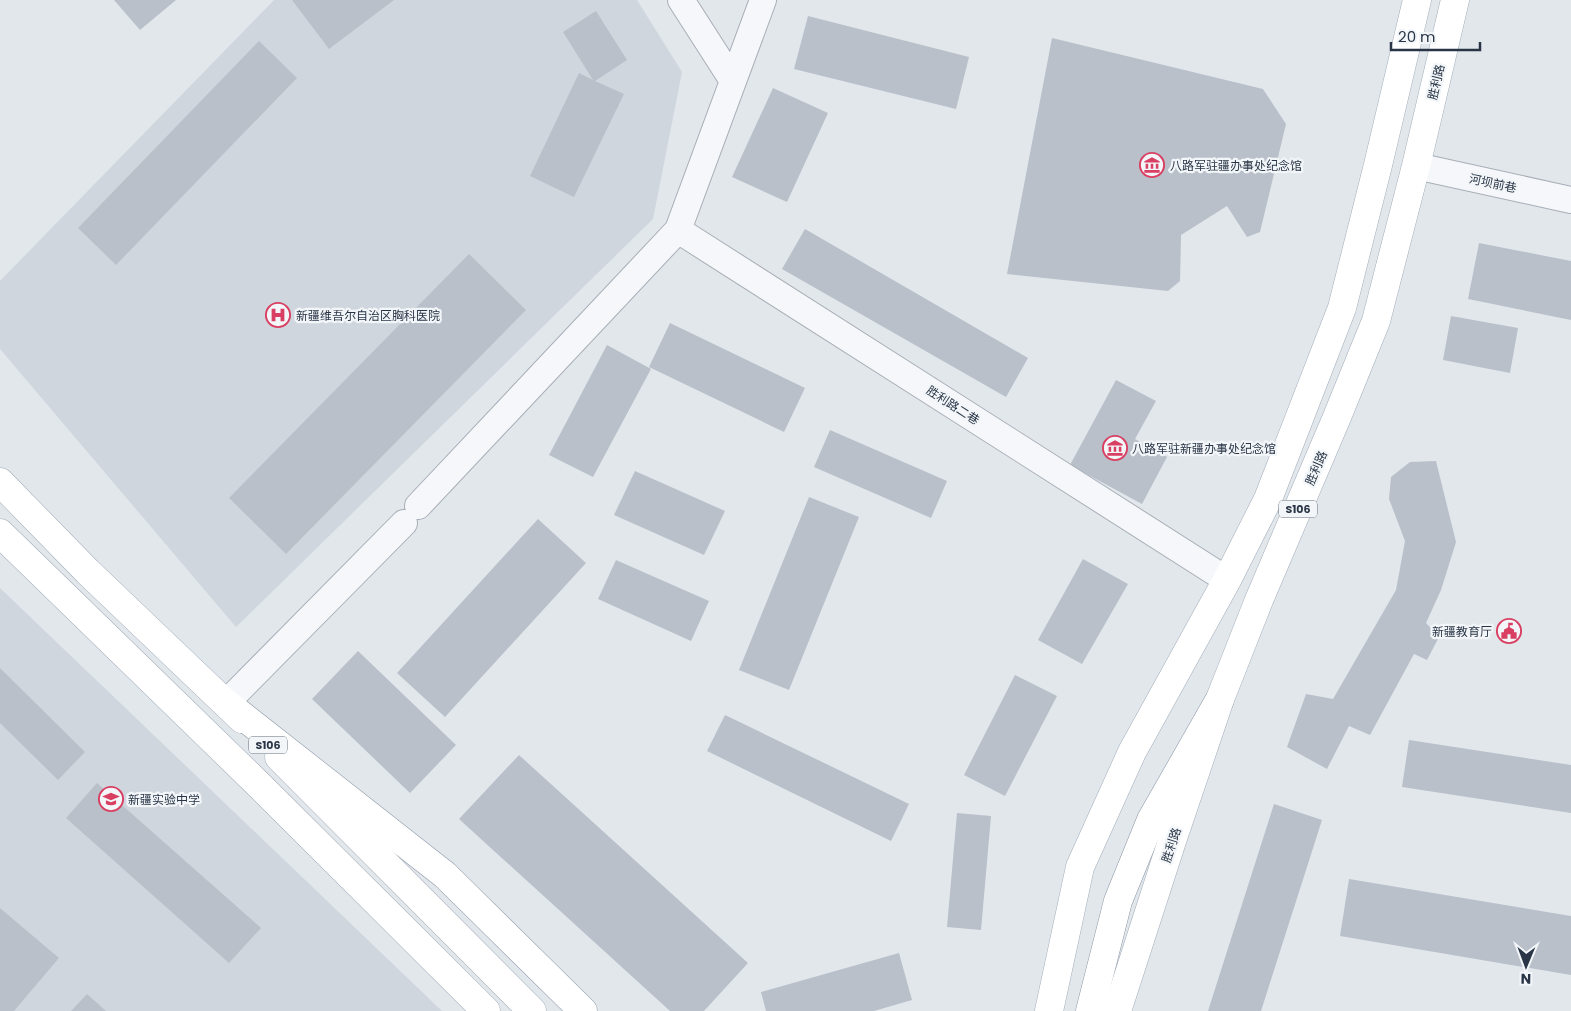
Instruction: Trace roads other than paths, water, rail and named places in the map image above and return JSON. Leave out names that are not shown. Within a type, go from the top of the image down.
[{"type":"main road","name":"S106","points":[[1049,1011],[1080,866],[1132,752],[1228,580],[1268,499],[1342,308],[1417,0]]},
{"type":"main road","name":"胜利路","points":[[1117,1011],[1220,699],[1259,600],[1376,321],[1416,166],[1455,0]]},
{"type":"main road","name":"S106","points":[[0,482],[88,572],[226,703],[532,1011]]},
{"type":"main road","name":"S106","points":[[0,533],[258,782],[486,1011]]},
{"type":"main road","points":[[1090,1011],[1118,901],[1151,820],[1220,699]]},
{"type":"main road","points":[[226,703],[445,875],[584,1011]]},
{"type":"street","points":[[681,0],[733,80]]},
{"type":"street","points":[[226,703],[411,514],[678,230],[762,0]]},
{"type":"street","name":"河坝前巷","points":[[1416,166],[1571,200]]},
{"type":"street","name":"胜利路二巷","points":[[678,230],[1228,580]]},
{"type":"place","name":"八路军驻疆办事处纪念馆","points":[[1152,165]]},
{"type":"place","name":"新疆维吾尔自治区胸科医院","points":[[278,315]]},
{"type":"place","name":"八路军驻新疆办事处纪念馆","points":[[1115,448]]},
{"type":"place","name":"新疆教育厅","points":[[1509,631]]},
{"type":"place","name":"新疆实验中学","points":[[111,799]]}]
